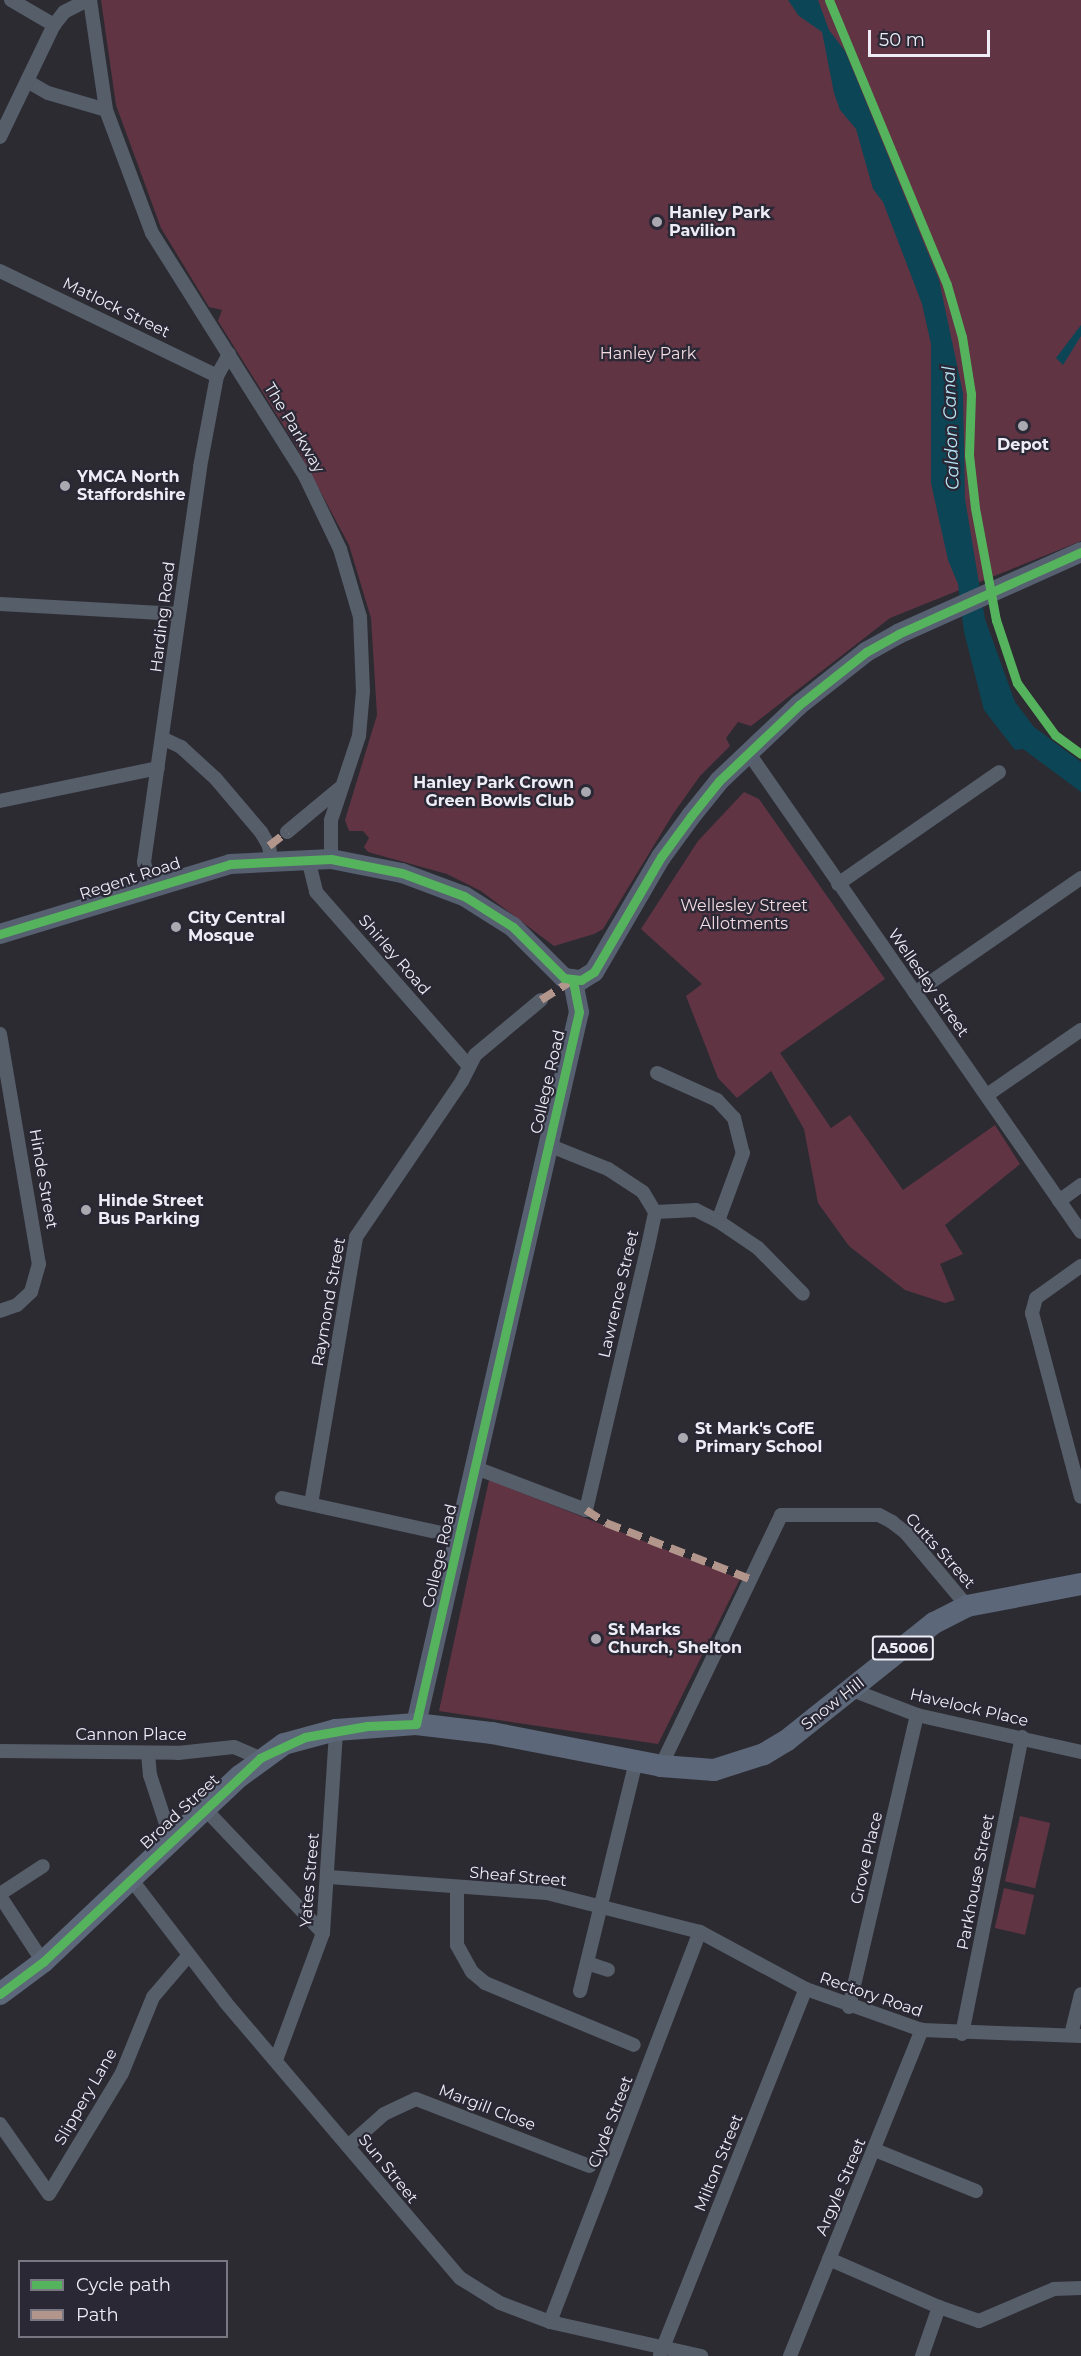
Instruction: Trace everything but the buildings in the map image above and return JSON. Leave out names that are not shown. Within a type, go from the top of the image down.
[{"type":"main road","name":"Snow Hill","points":[[747,1760],[786,1741],[934,1623],[967,1606],[1081,1584]]},
{"type":"main road","name":"Broad Street","points":[[0,1994],[43,1962],[260,1758],[284,1744],[336,1730],[416,1724],[492,1732],[661,1766],[714,1770],[747,1760]]},
{"type":"street","points":[[11,0],[54,26]]},
{"type":"street","points":[[0,137],[54,26],[64,12],[89,0]]},
{"type":"street","name":"The Parkway","points":[[89,0],[106,110],[152,233],[305,476],[340,549],[360,617],[363,691],[359,736],[340,788],[328,833],[331,859]]},
{"type":"street","points":[[27,81],[48,93],[106,110]]},
{"type":"street","name":"Matlock Street","points":[[0,271],[217,376]]},
{"type":"street","name":"Harding Road","points":[[151,887],[144,862],[164,739],[179,614],[217,376],[229,354]]},
{"type":"street","points":[[573,980],[594,972],[661,857],[719,782],[799,705],[866,652],[955,607],[997,591],[1081,552]]},
{"type":"street","points":[[0,604],[179,614]]},
{"type":"street","points":[[164,739],[181,747],[204,765],[261,832],[271,859]]},
{"type":"street","name":"Wellesley Street","points":[[748,752],[1081,1232]]},
{"type":"street","points":[[0,801],[159,768]]},
{"type":"street","points":[[838,884],[999,772]]},
{"type":"street","points":[[287,832],[340,788]]},
{"type":"street","name":"Regent Road","points":[[0,934],[230,864],[271,859],[331,859],[402,873],[464,896],[513,927],[556,971],[573,980]]},
{"type":"street","name":"Shirley Road","points":[[308,859],[316,892],[469,1066]]},
{"type":"street","points":[[915,993],[1081,878]]},
{"type":"street","name":"College Road","points":[[416,1724],[579,1012],[573,980]]},
{"type":"street","name":"Raymond Street","points":[[311,1504],[356,1237],[475,1055],[541,1000]]},
{"type":"street","points":[[987,1095],[1081,1030]]},
{"type":"street","name":"Hinde Street","points":[[0,1034],[39,1264],[31,1292],[16,1305],[0,1311]]},
{"type":"street","points":[[657,1073],[717,1100],[734,1118],[742,1153],[718,1221]]},
{"type":"street","name":"Lawrence Street","points":[[476,1468],[586,1510],[655,1212],[643,1192],[626,1178],[548,1145]]},
{"type":"street","points":[[1059,1201],[1081,1185]]},
{"type":"street","points":[[655,1212],[696,1210],[718,1221],[759,1248],[803,1294]]},
{"type":"street","points":[[1081,1266],[1036,1298],[1032,1313],[1081,1497]]},
{"type":"street","points":[[282,1498],[460,1537]]},
{"type":"street","name":"Cutts Street","points":[[661,1766],[781,1515],[879,1515],[892,1521],[916,1545],[967,1606]]},
{"type":"street","name":"Havelock Place","points":[[852,1690],[917,1715],[1081,1752]]},
{"type":"street","name":"Grove Place","points":[[849,2007],[917,1715]]},
{"type":"street","name":"Yates Street","points":[[276,2061],[323,1933],[329,1876],[336,1730]]},
{"type":"street","name":"Parkhouse Street","points":[[962,2034],[1022,1737]]},
{"type":"street","name":"Cannon Place","points":[[0,1750],[148,1753],[234,1747],[260,1758]]},
{"type":"street","points":[[148,1753],[150,1775],[166,1824],[177,1836]]},
{"type":"street","points":[[580,1991],[603,1905],[636,1762]]},
{"type":"street","points":[[205,1809],[323,1933]]},
{"type":"street","points":[[43,1866],[0,1895],[43,1962]]},
{"type":"street","name":"Sheaf Street","points":[[329,1876],[457,1889],[547,1893],[603,1905],[700,1932]]},
{"type":"street","name":"Sun Street","points":[[131,1880],[188,1956],[460,2278],[500,2303],[550,2322],[660,2352],[701,2356]]},
{"type":"street","points":[[457,1889],[457,1944],[472,1972],[485,1983],[634,2045]]},
{"type":"street","name":"Rectory Road","points":[[700,1932],[806,1989],[849,2007],[922,2031],[962,2034],[1076,2035]]},
{"type":"street","name":"Clyde Street","points":[[550,2322],[700,1932]]},
{"type":"street","name":"Slippery Lane","points":[[0,2124],[49,2194],[122,2073],[153,1997],[188,1956]]},
{"type":"street","points":[[588,1963],[608,1970]]},
{"type":"street","name":"Milton Street","points":[[660,2352],[806,1989]]},
{"type":"street","points":[[1076,2035],[1081,1994]]},
{"type":"street","name":"Argyle Street","points":[[790,2356],[922,2031]]},
{"type":"street","name":"Margill Close","points":[[348,2146],[384,2114],[416,2099],[590,2166]]},
{"type":"street","points":[[875,2150],[976,2191]]},
{"type":"street","points":[[829,2259],[939,2307],[979,2321],[1054,2289],[1081,2288]]},
{"type":"street","points":[[922,2356],[939,2307]]},
{"type":"green space","name":"Hanley Park","points":[[101,0],[1081,0],[1081,541],[890,618],[751,726],[738,722],[726,738],[730,746],[700,776],[673,814],[603,929],[594,934],[554,946],[481,891],[447,874],[368,852],[364,847],[369,838],[363,831],[349,831],[345,820],[377,715],[371,618],[349,545],[295,444],[218,321],[222,310],[209,307],[161,228],[116,105]]},
{"type":"green space","name":"Wellesley Street Allotments","points":[[744,792],[759,799],[885,979],[780,1053],[831,1128],[850,1115],[903,1190],[995,1125],[1020,1164],[945,1225],[963,1254],[940,1264],[955,1300],[945,1303],[905,1290],[849,1246],[818,1203],[804,1129],[771,1071],[737,1098],[718,1078],[686,996],[702,984],[641,929],[698,841]]},
{"type":"green space","points":[[489,1480],[740,1579],[658,1744],[439,1711]]},
{"type":"green space","points":[[1020,1816],[1050,1823],[1035,1888],[1005,1881]]},
{"type":"green space","points":[[1004,1888],[1034,1895],[1025,1935],[995,1928]]},
{"type":"water","name":"Caldon Canal","points":[[788,0],[818,0],[829,30],[845,51],[939,280],[963,393],[965,499],[985,619],[1015,702],[1034,727],[1081,762],[1081,792],[1023,749],[1015,750],[984,710],[964,632],[958,584],[948,560],[931,483],[931,344],[922,304],[883,202],[873,189],[856,129],[840,110],[834,93],[822,32],[799,16]]},
{"type":"water","points":[[1081,325],[1081,336],[1063,365],[1056,358]]},
{"type":"marked path","points":[[269,846],[287,832]]},
{"type":"marked path","points":[[541,1000],[573,980]]},
{"type":"marked path","points":[[586,1510],[606,1523],[752,1580]]},
{"type":"cycle path","points":[[829,0],[947,285],[962,337],[971,394],[969,455],[975,508],[996,620],[1017,683],[1055,735],[1081,754]]},
{"type":"cycle path","points":[[0,934],[230,864],[331,859],[402,873],[464,896],[513,927],[564,978],[581,980],[594,972],[661,857],[691,816],[719,781],[799,705],[866,652],[898,634],[1081,552]]},
{"type":"cycle path","points":[[0,1994],[43,1962],[260,1758],[305,1737],[367,1726],[416,1724],[579,1012],[573,980]]},
{"type":"place","name":"Hanley Park Pavilion","points":[[657,222]]},
{"type":"place","name":"Depot","points":[[1023,426]]},
{"type":"place","name":"YMCA North Staffordshire","points":[[65,486]]},
{"type":"place","name":"Hanley Park Crown Green Bowls Club","points":[[586,792]]},
{"type":"place","name":"City Central Mosque","points":[[176,927]]},
{"type":"place","name":"Hinde Street Bus Parking","points":[[86,1210]]},
{"type":"place","name":"St Mark's CofE Primary School","points":[[683,1438]]},
{"type":"place","name":"St Marks Church, Shelton","points":[[596,1639]]}]
